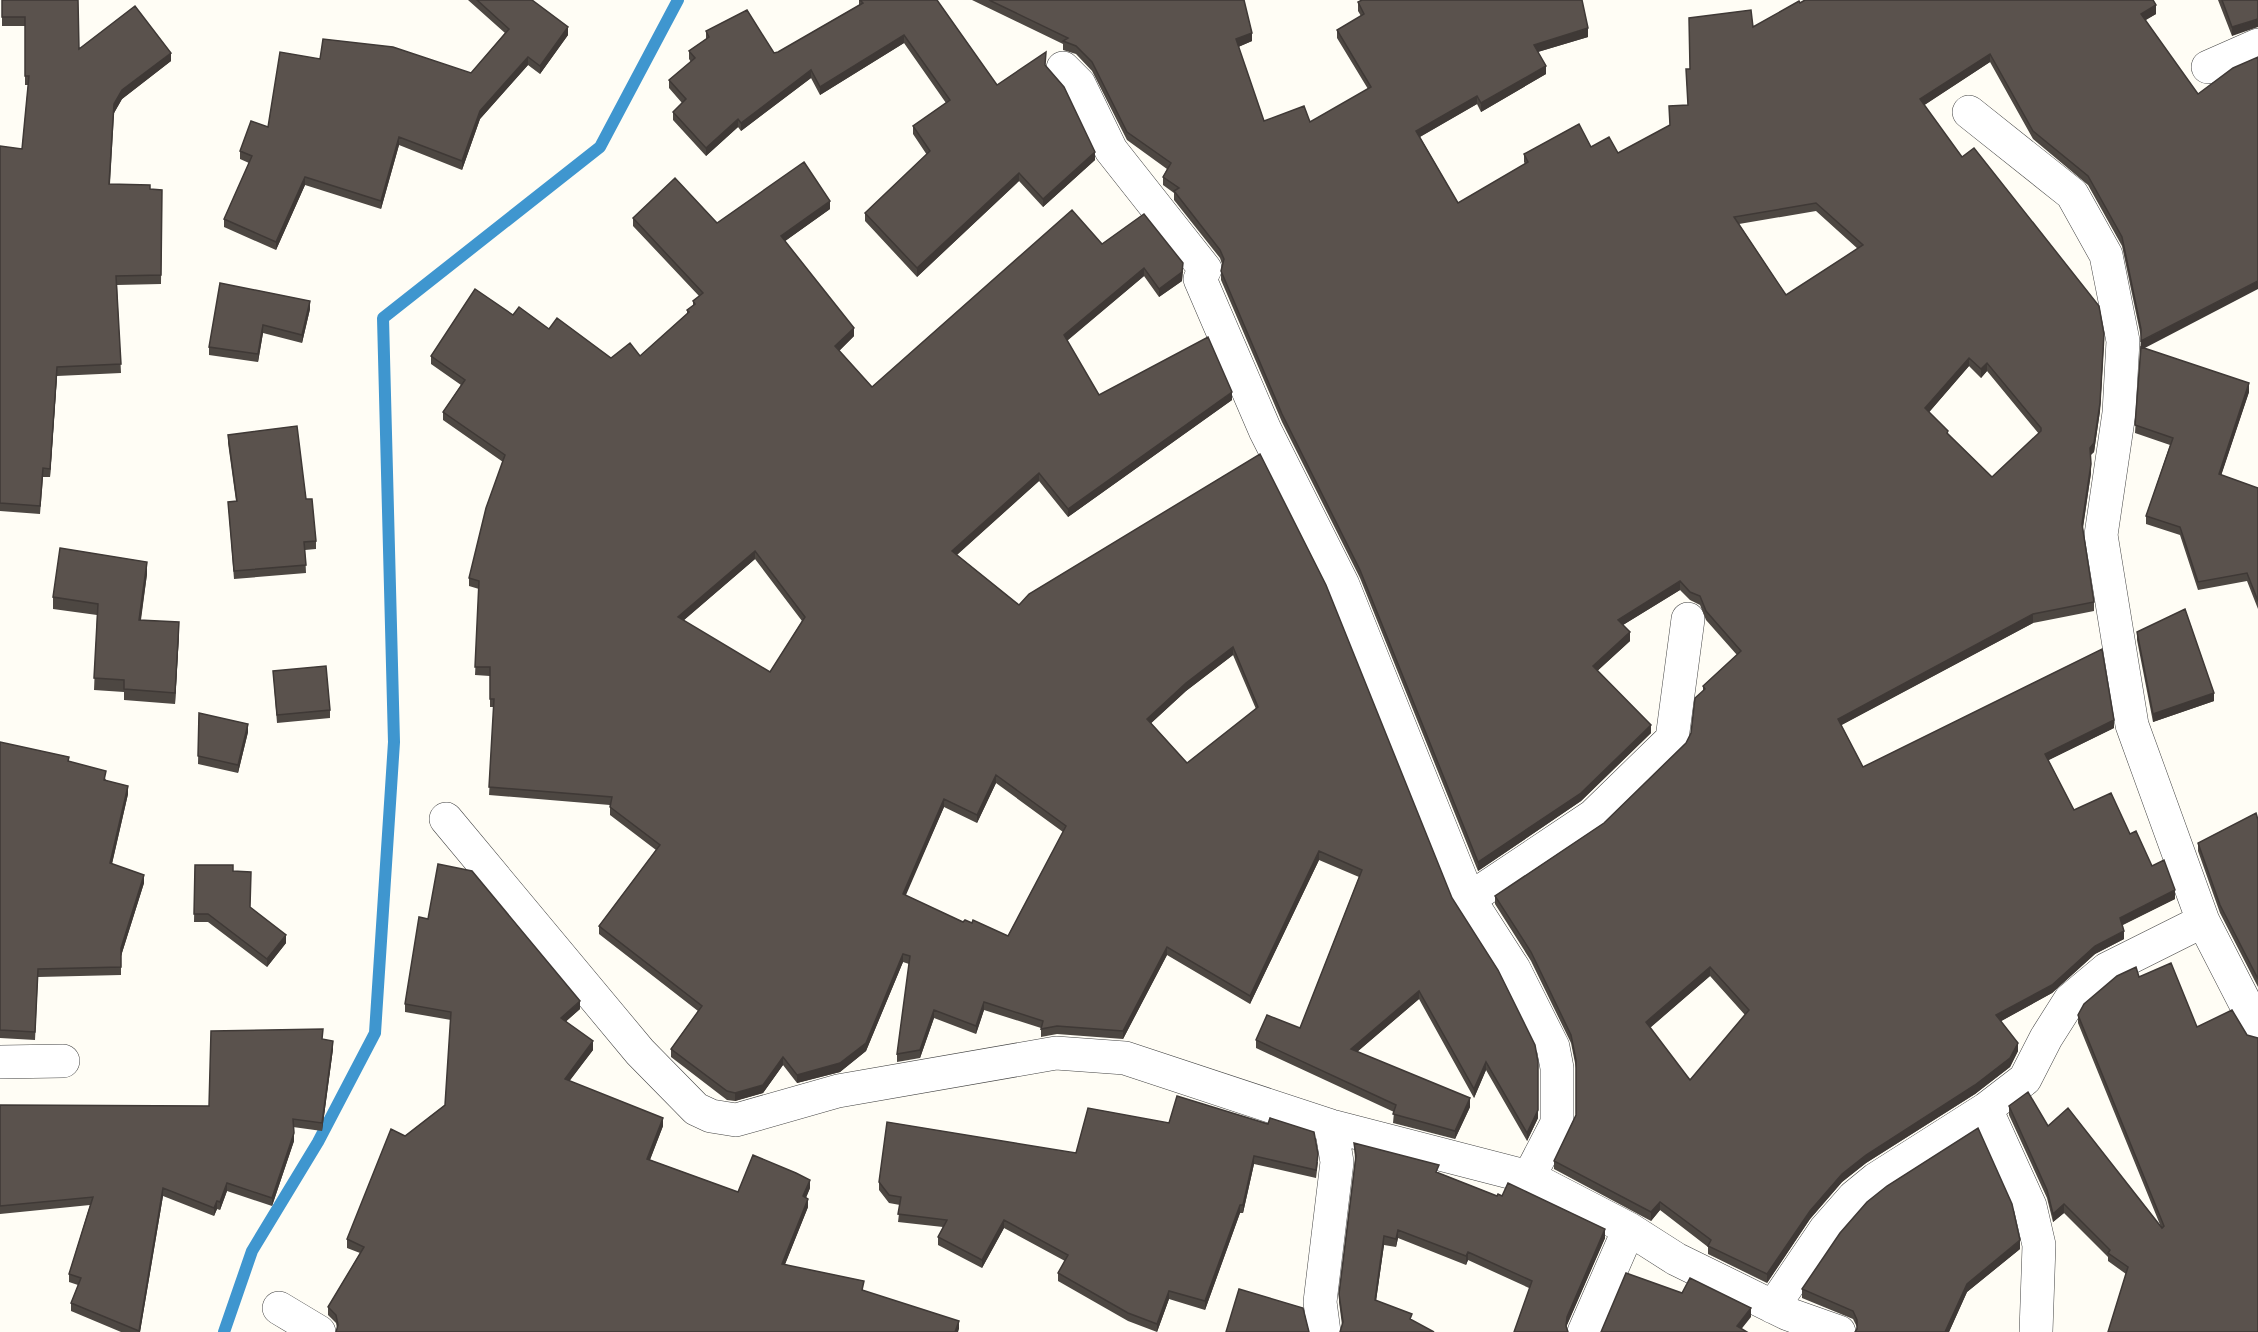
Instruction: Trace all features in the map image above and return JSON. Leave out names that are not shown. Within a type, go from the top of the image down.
[{"type":"street","points":[[2208,67],[2258,45]]},
{"type":"street","points":[[1063,68],[1079,84],[1111,150],[1205,269],[1200,279],[1265,430],[1343,585],[1469,899],[1514,969],[1553,1047],[1557,1068],[1557,1123],[1529,1177]]},
{"type":"street","points":[[1969,112],[2072,194],[2106,255],[2123,341],[2119,413],[2101,535],[2132,725],[2203,921],[2258,1028]]},
{"type":"street","points":[[1469,899],[1593,816],[1672,738],[1688,619]]},
{"type":"street","points":[[446,819],[640,1052],[696,1109],[711,1116],[736,1120],[838,1091],[1056,1053],[1125,1058],[1331,1126],[1529,1177],[1629,1228],[1676,1259],[1786,1317],[1839,1332]]},
{"type":"street","points":[[1786,1317],[1825,1230],[1854,1197],[1876,1179],[1986,1109],[2025,1079],[2046,1038],[2070,1000],[2107,969],[2203,921]]},
{"type":"street","points":[[0,1062],[63,1061]]},
{"type":"street","points":[[1986,1109],[2030,1206],[2039,1245],[2036,1332]]},
{"type":"street","points":[[1324,1332],[1320,1302],[1338,1162],[1331,1126]]},
{"type":"street","points":[[1584,1332],[1629,1228]]},
{"type":"street","points":[[279,1308],[319,1332]]},
{"type":"building","points":[[2,0],[78,0],[79,49],[135,6],[171,53],[122,90],[114,104],[109,184],[150,185],[150,189],[162,190],[161,275],[116,276],[121,364],[57,367],[50,469],[43,468],[40,506],[0,503],[0,146],[22,149],[29,76],[25,76],[25,17],[2,17]]},
{"type":"building","points":[[477,0],[532,0],[568,27],[540,66],[528,57],[480,111],[462,161],[399,137],[381,201],[305,177],[276,242],[224,219],[252,156],[240,151],[251,121],[268,127],[280,52],[320,59],[323,39],[393,47],[471,73],[509,29]]},
{"type":"building","points":[[860,0],[937,0],[997,85],[1046,52],[1045,65],[1064,87],[1095,152],[1043,199],[1019,173],[917,268],[865,213],[930,151],[913,126],[950,100],[904,35],[820,87],[811,70],[741,123],[738,119],[706,148],[673,112],[686,99],[669,80],[695,58],[689,51],[709,37],[706,31],[747,10],[774,53],[863,3]]},
{"type":"building","points":[[989,0],[1244,0],[1252,33],[1236,39],[1264,121],[1304,106],[1310,122],[1371,87],[1337,30],[1364,14],[1358,2],[1362,0],[1582,0],[1588,28],[1534,45],[1546,66],[1481,103],[1477,96],[1416,131],[1458,203],[1528,162],[1524,154],[1579,124],[1591,147],[1609,137],[1618,153],[1670,125],[1669,106],[1688,105],[1686,69],[1690,69],[1689,18],[1751,10],[1753,27],[1799,1],[1800,3],[1805,0],[2153,0],[2156,5],[2141,14],[2198,94],[2233,68],[2258,57],[2258,281],[2141,341],[2141,329],[2122,237],[2088,176],[2033,131],[1990,54],[1920,99],[1962,157],[1974,148],[2099,306],[2104,334],[2100,403],[2094,443],[2090,448],[2091,464],[2082,524],[2094,602],[2033,614],[1838,719],[1863,767],[2102,649],[2114,720],[2045,754],[2074,810],[2111,793],[2130,834],[2136,831],[2152,866],[2164,860],[2175,890],[2120,918],[2124,931],[2095,946],[2052,985],[1996,1015],[2018,1043],[2010,1058],[1975,1085],[1866,1155],[1842,1174],[1810,1211],[1767,1274],[1708,1246],[1711,1240],[1660,1202],[1651,1212],[1554,1161],[1576,1115],[1576,1060],[1571,1035],[1531,952],[1495,896],[1604,823],[1686,743],[1691,733],[1695,698],[1705,689],[1703,686],[1741,651],[1706,611],[1700,596],[1690,592],[1680,581],[1618,620],[1630,632],[1593,666],[1651,725],[1581,793],[1478,862],[1360,570],[1282,414],[1221,271],[1224,259],[1220,250],[1174,191],[1179,188],[1163,177],[1171,163],[1127,132],[1092,62],[1076,46],[1063,41],[1068,38]],"holes":[[[1816,203],[1863,245],[1786,295],[1734,217]],[[1969,358],[1981,369],[1987,363],[2041,428],[2041,431],[1992,477],[1925,408]],[[1710,967],[1749,1010],[1690,1080],[1646,1022]]]},
{"type":"building","points":[[2222,0],[2258,0],[2258,19],[2232,27]]},
{"type":"building","points":[[804,162],[830,201],[781,236],[854,328],[835,346],[872,387],[1072,210],[1102,244],[1144,214],[1183,263],[1182,272],[1159,289],[1144,268],[1064,335],[1099,395],[1208,337],[1232,392],[1068,509],[1039,473],[952,551],[1019,605],[1029,594],[1260,454],[1326,585],[1452,898],[1498,970],[1535,1045],[1538,1062],[1538,1110],[1527,1133],[1486,1062],[1474,1089],[1419,991],[1351,1049],[1470,1098],[1455,1131],[1393,1114],[1396,1105],[1256,1040],[1267,1015],[1300,1028],[1362,870],[1319,851],[1250,996],[1167,947],[1123,1031],[1057,1026],[1041,1029],[1043,1021],[984,1002],[976,1026],[934,1010],[920,1050],[897,1054],[910,956],[903,954],[866,1043],[840,1063],[797,1075],[783,1057],[763,1085],[735,1093],[727,1091],[671,1049],[702,1006],[599,926],[660,845],[610,807],[612,797],[489,787],[494,699],[490,699],[490,667],[475,667],[479,581],[469,578],[486,508],[505,455],[443,412],[465,380],[431,356],[475,289],[513,315],[519,307],[549,329],[557,318],[611,358],[630,343],[640,356],[689,312],[687,310],[695,304],[693,301],[703,293],[633,218],[675,178],[717,223]],"holes":[[[755,551],[805,617],[770,672],[678,617]],[[1233,647],[1258,707],[1187,763],[1147,719],[1186,683]],[[996,775],[1066,826],[1008,936],[973,920],[972,923],[965,920],[963,922],[903,894],[944,799],[977,815]]]},
{"type":"building","points":[[220,283],[310,301],[302,335],[263,325],[258,354],[209,347]]},
{"type":"building","points":[[2141,347],[2249,383],[2219,474],[2258,488],[2258,601],[2247,573],[2198,582],[2180,527],[2146,516],[2173,438],[2135,425]]},
{"type":"building","points":[[297,426],[306,499],[312,499],[316,541],[304,542],[306,565],[234,571],[228,502],[237,501],[228,435]]},
{"type":"building","points":[[60,548],[147,562],[139,620],[179,622],[175,693],[124,689],[124,680],[94,678],[98,604],[53,597]]},
{"type":"building","points":[[2185,609],[2214,693],[2153,714],[2137,632]]},
{"type":"building","points":[[326,666],[330,710],[277,715],[273,671]]},
{"type":"building","points":[[199,713],[248,724],[238,765],[198,756]]},
{"type":"building","points":[[0,742],[69,757],[68,761],[106,771],[104,780],[128,786],[110,863],[144,875],[121,948],[121,967],[38,969],[35,1032],[0,1030]]},
{"type":"building","points":[[2256,813],[2258,820],[2258,979],[2220,905],[2198,843]]},
{"type":"building","points":[[438,864],[472,871],[580,1001],[561,1018],[593,1041],[565,1079],[663,1118],[647,1159],[738,1192],[753,1155],[810,1180],[803,1196],[808,1199],[782,1264],[864,1281],[862,1290],[959,1321],[955,1332],[336,1332],[338,1325],[336,1315],[328,1307],[364,1247],[347,1239],[391,1129],[405,1136],[445,1105],[451,1012],[405,1004],[419,917],[428,919]]},
{"type":"building","points":[[195,865],[233,865],[233,871],[251,872],[250,907],[286,935],[267,959],[208,914],[194,914]]},
{"type":"building","points":[[2171,963],[2197,1027],[2232,1010],[2247,1035],[2258,1038],[2258,1332],[2108,1332],[2128,1267],[2108,1253],[2110,1250],[2064,1204],[2053,1214],[2047,1190],[2009,1106],[2028,1092],[2048,1126],[2068,1108],[2162,1228],[2164,1226],[2078,1015],[2084,1004],[2117,976],[2136,967],[2139,977]]},
{"type":"building","points":[[323,1029],[322,1039],[333,1041],[322,1123],[293,1119],[294,1133],[272,1198],[227,1183],[220,1202],[217,1201],[214,1208],[163,1188],[139,1331],[71,1303],[81,1278],[69,1274],[93,1197],[0,1206],[0,1105],[209,1106],[211,1031]]},
{"type":"building","points":[[1177,1096],[1268,1124],[1270,1118],[1314,1132],[1318,1154],[1316,1170],[1254,1156],[1243,1205],[1240,1205],[1205,1301],[1169,1291],[1157,1324],[1128,1313],[1058,1273],[1068,1255],[1004,1220],[982,1260],[938,1237],[947,1220],[898,1214],[901,1197],[889,1195],[879,1182],[887,1122],[1076,1153],[1088,1108],[1169,1123]]},
{"type":"building","points":[[1978,1128],[2012,1204],[2020,1240],[1967,1284],[1945,1332],[1855,1332],[1857,1320],[1853,1311],[1802,1289],[1840,1233],[1867,1202],[1887,1186]]},
{"type":"building","points":[[1354,1143],[1439,1165],[1436,1172],[1497,1196],[1498,1194],[1502,1196],[1508,1183],[1605,1229],[1567,1317],[1568,1332],[1514,1332],[1532,1281],[1468,1252],[1466,1256],[1398,1230],[1396,1239],[1384,1236],[1375,1300],[1412,1314],[1410,1319],[1434,1332],[1340,1332],[1343,1322],[1339,1294],[1356,1156]]},
{"type":"building","points":[[1626,1273],[1682,1293],[1690,1278],[1751,1308],[1737,1326],[1747,1332],[1601,1332]]},
{"type":"building","points":[[1239,1289],[1303,1308],[1309,1332],[1226,1332]]},
{"type":"waterway","points":[[224,1332],[252,1251],[318,1142],[375,1033],[394,742],[383,318],[600,147],[678,0]]}]
